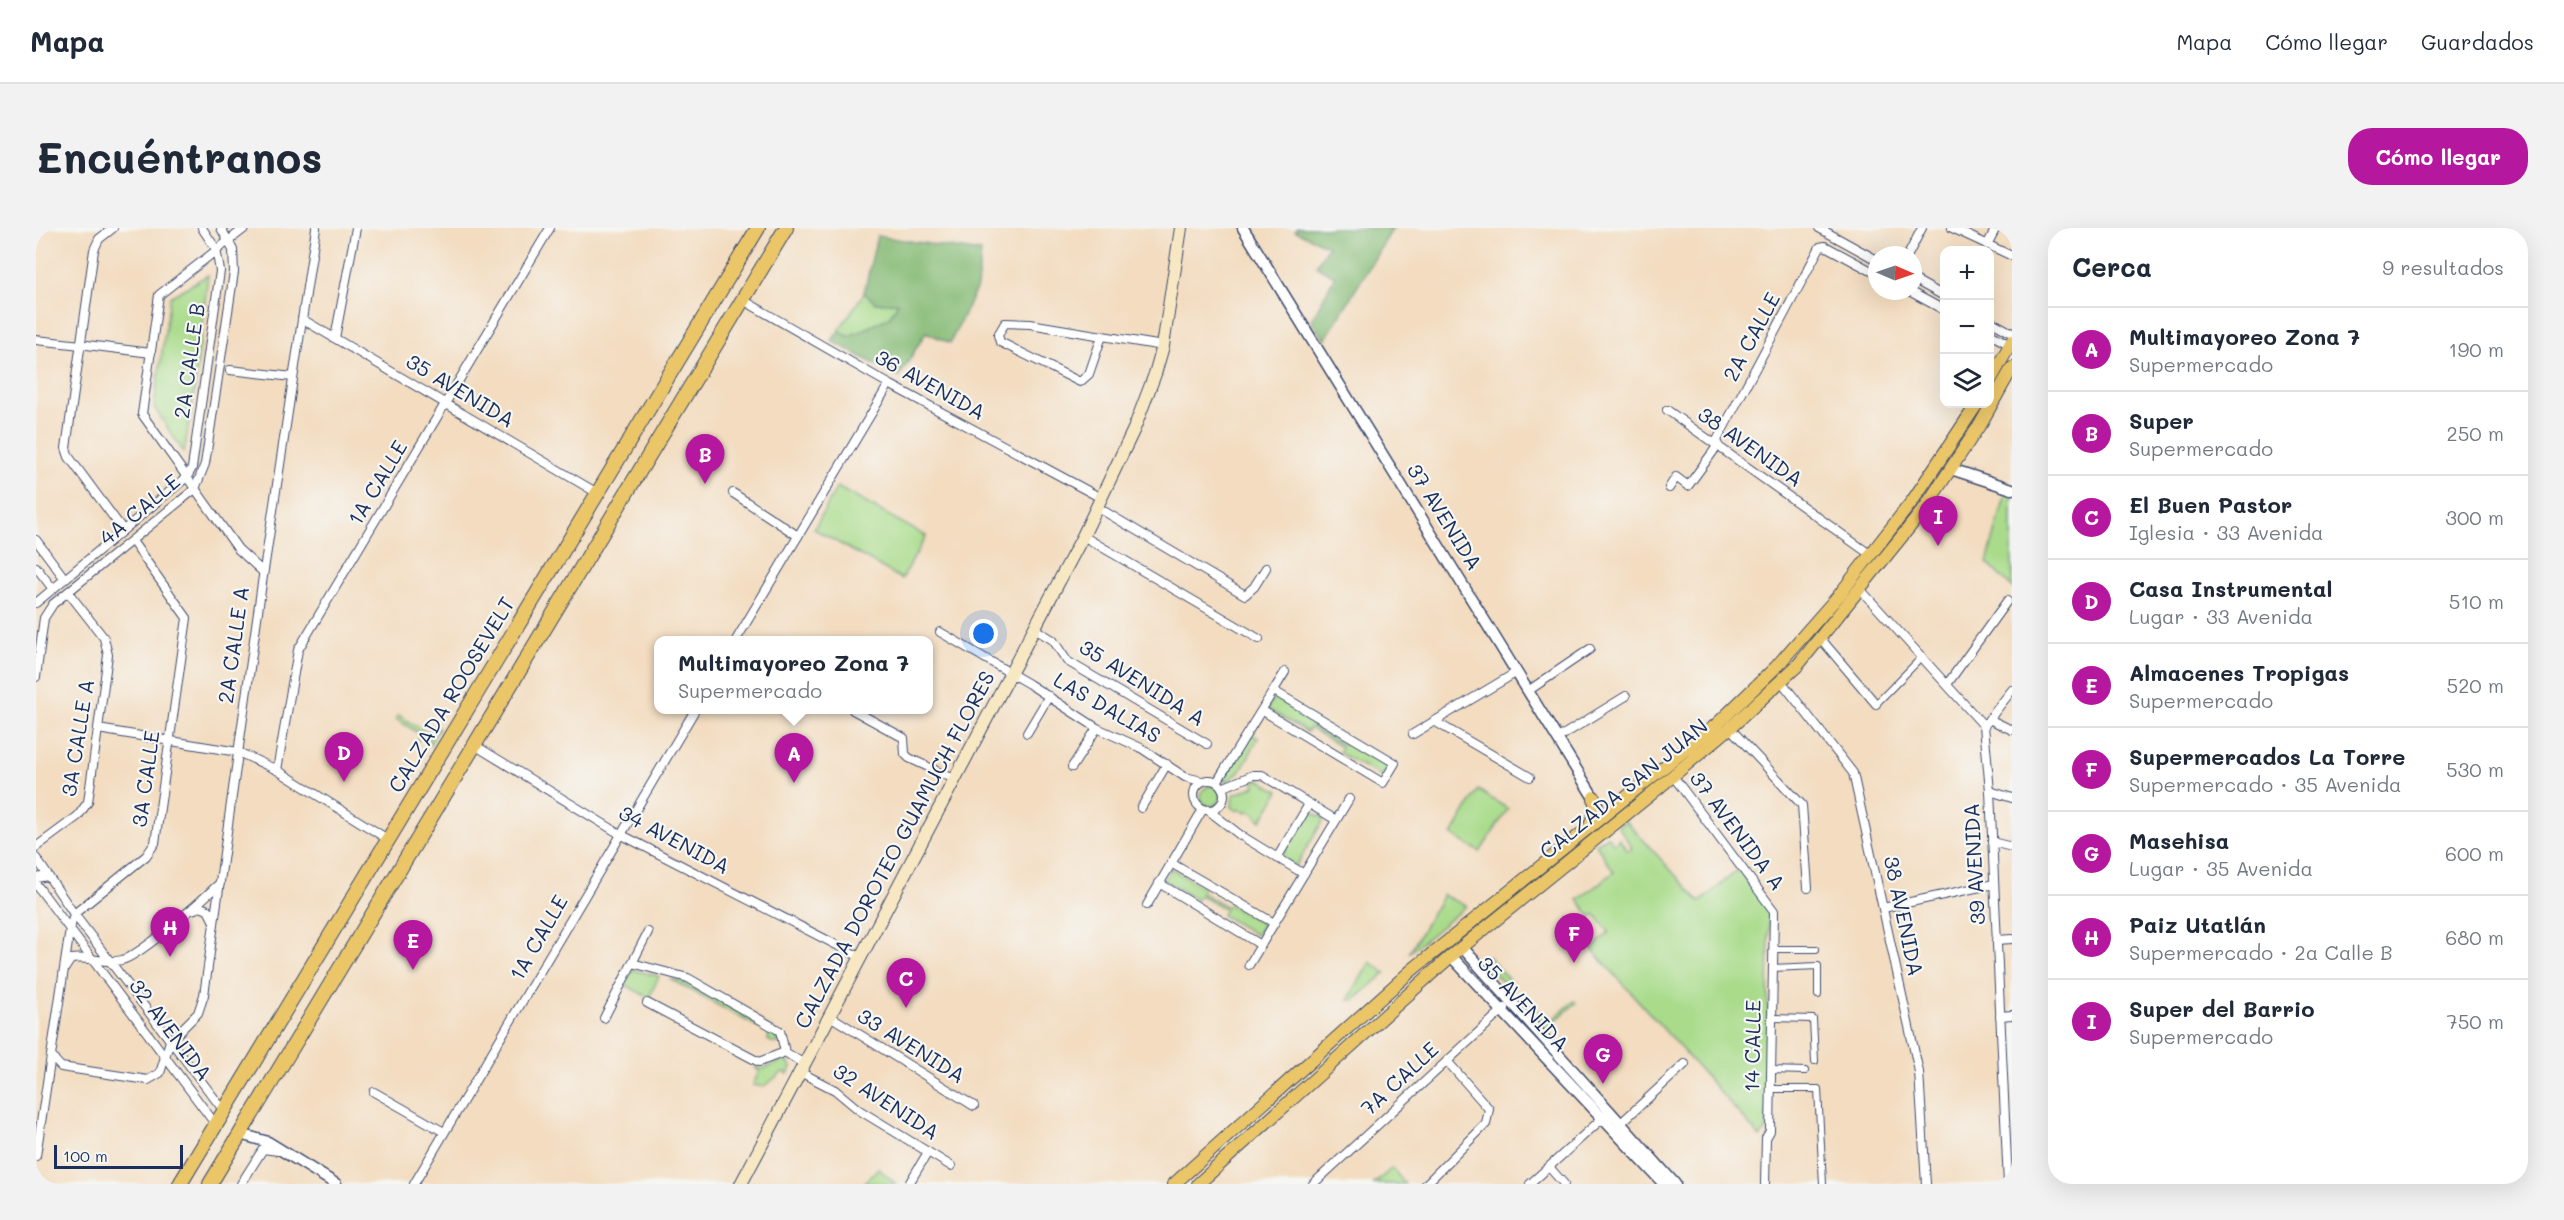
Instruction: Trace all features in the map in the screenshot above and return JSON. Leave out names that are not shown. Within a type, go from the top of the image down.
[{"type":"highway","name":"CALZADA ROOSEVELT","points":[[180,1184],[758,228]]},
{"type":"highway","points":[[214,1181],[240,1134],[477,746],[786,228]]},
{"type":"highway","points":[[711,306],[743,300]]},
{"type":"highway","points":[[595,546],[597,529],[608,508],[606,500],[598,494]]},
{"type":"highway","points":[[396,827],[419,840]]},
{"type":"main road","name":"CALZADA DOROTEO GUAMUCH FLORES","points":[[741,1184],[1083,536],[1134,429],[1163,346],[1181,228]]},
{"type":"main road","points":[[1994,372],[2011,340]]},
{"type":"main road","name":"CALZADA SAN JUAN","points":[[1198,1184],[1451,956],[1673,776],[1781,681],[1821,639],[1924,509],[2012,368]]},
{"type":"main road","name":"CALZADA SAN JUAN","points":[[1174,1184],[1412,970],[1716,725],[1767,675],[1871,555],[1913,500],[1974,408]]},
{"type":"main road","points":[[1589,826],[1596,810],[1594,797]]},
{"type":"street","points":[[113,228],[95,244],[84,345],[66,448],[69,457],[123,530]]},
{"type":"street","points":[[202,228],[216,249]]},
{"type":"street","points":[[221,228],[229,240]]},
{"type":"street","points":[[244,228],[159,295],[143,417],[238,549],[263,572]]},
{"type":"street","name":"2A CALLE A","points":[[61,1067],[148,1080],[160,1073],[170,1041],[198,1013],[204,995],[263,572],[316,228]]},
{"type":"street","points":[[335,338],[356,228]]},
{"type":"street","name":"1A CALLE","points":[[277,770],[293,663],[298,650],[550,228]]},
{"type":"street","name":"37 AVENIDA","points":[[1243,228],[1612,826]]},
{"type":"street","points":[[1819,228],[1868,255]]},
{"type":"street","points":[[1835,238],[1840,228]]},
{"type":"street","points":[[1913,246],[1922,228]]},
{"type":"street","points":[[1952,228],[2012,256]]},
{"type":"street","points":[[1988,245],[1996,228]]},
{"type":"street","name":"4A CALLE","points":[[36,677],[39,625],[53,604],[195,489],[206,464],[234,272],[233,250],[229,240]]},
{"type":"street","name":"2A CALLE","points":[[1669,488],[1676,477],[1688,486],[1716,444],[1820,247],[1825,246],[1868,269]]},
{"type":"street","name":"2A CALLE B","points":[[187,477],[194,458],[220,271],[216,249]]},
{"type":"street","points":[[1922,284],[1940,294]]},
{"type":"street","points":[[1922,298],[1940,308]]},
{"type":"street","name":"36 AVENIDA","points":[[743,300],[1099,503],[1245,595],[1254,587],[1266,568]]},
{"type":"street","name":"35 AVENIDA","points":[[302,319],[598,494]]},
{"type":"street","points":[[1102,336],[1089,374],[1080,382],[1000,342],[998,335],[1005,323],[1014,322],[1102,336],[1163,346]]},
{"type":"street","points":[[1994,325],[2011,340]]},
{"type":"street","points":[[1994,335],[2011,340]]},
{"type":"street","points":[[36,340],[151,353]]},
{"type":"street","points":[[207,368],[219,369]]},
{"type":"street","points":[[230,370],[293,378]]},
{"type":"street","points":[[738,636],[889,384]]},
{"type":"street","name":"38 AVENIDA","points":[[1667,410],[1871,555]]},
{"type":"street","points":[[1951,469],[2012,489]]},
{"type":"street","name":"4A CALLE","points":[[36,603],[187,477]]},
{"type":"street","points":[[733,493],[798,536]]},
{"type":"street","points":[[151,507],[160,518]]},
{"type":"street","points":[[1083,536],[1259,639]]},
{"type":"street","points":[[36,540],[65,579]]},
{"type":"street","name":"3A CALLE","points":[[74,914],[146,856],[155,843],[187,626],[184,612],[132,541]]},
{"type":"street","points":[[94,553],[102,564]]},
{"type":"street","points":[[36,567],[53,589]]},
{"type":"street","points":[[1861,590],[1987,723],[2012,730]]},
{"type":"street","name":"3A CALLE A","points":[[36,847],[84,810],[88,802],[98,729],[107,646],[68,592]]},
{"type":"street","points":[[1948,683],[2007,601]]},
{"type":"street","name":"35 AVENIDA A","points":[[1033,628],[1053,640],[1067,661],[1207,744]]},
{"type":"street","name":"LAS DALIAS","points":[[939,632],[1049,696],[1097,728],[1141,748],[1185,777],[1202,781]]},
{"type":"street","points":[[1821,639],[1876,704],[1923,656]]},
{"type":"street","points":[[1528,691],[1590,649]]},
{"type":"street","points":[[1148,905],[1171,863],[1205,810],[1220,805],[1224,797],[1220,785],[1285,672]]},
{"type":"street","points":[[1413,734],[1517,672]]},
{"type":"street","name":"38 AVENIDA","points":[[1781,681],[1854,773],[1919,1072],[1926,1184]]},
{"type":"street","points":[[1987,723],[2012,690]]},
{"type":"street","points":[[1263,711],[1383,783],[1395,763],[1274,692]]},
{"type":"street","points":[[1027,734],[1049,696]]},
{"type":"street","points":[[1558,738],[1626,696]]},
{"type":"street","name":"1A CALLE","points":[[414,1184],[692,714]]},
{"type":"street","points":[[860,714],[904,738],[905,754],[909,758],[954,779]]},
{"type":"street","points":[[1437,719],[1530,777]]},
{"type":"street","name":"39 AVENIDA","points":[[1987,723],[2000,1016],[2008,1090],[2008,1184]]},
{"type":"street","points":[[1072,767],[1097,728]]},
{"type":"street","points":[[1730,728],[1802,805],[1808,888]]},
{"type":"street","points":[[98,729],[170,739],[238,752],[277,770],[389,840]]},
{"type":"street","name":"34 AVENIDA","points":[[477,746],[620,834],[860,957]]},
{"type":"street","points":[[1141,808],[1167,764]]},
{"type":"street","points":[[1193,797],[1195,787],[1202,781],[1220,785],[1253,775],[1262,775],[1336,820]]},
{"type":"street","name":"37 AVENIDA A","points":[[1673,776],[1773,908]]},
{"type":"street","points":[[1185,777],[1193,797],[1205,810],[1304,874]]},
{"type":"street","points":[[1990,791],[2012,798]]},
{"type":"street","points":[[1249,965],[1349,799]]},
{"type":"street","points":[[1277,858],[1309,804]]},
{"type":"street","points":[[1992,842],[2012,847]]},
{"type":"street","name":"32 AVENIDA","points":[[36,858],[74,914],[224,1110]]},
{"type":"street","points":[[1171,863],[1275,923]]},
{"type":"street","points":[[36,878],[48,876]]},
{"type":"street","points":[[111,960],[130,956],[192,910],[220,883]]},
{"type":"street","points":[[1159,883],[1261,945]]},
{"type":"street","name":"32 AVENIDA","points":[[36,884],[216,1125]]},
{"type":"street","points":[[1883,908],[1994,884]]},
{"type":"street","points":[[192,910],[200,907],[208,910],[213,917],[213,926]]},
{"type":"street","name":"14 CALLE","points":[[1765,1184],[1771,1089],[1773,908]]},
{"type":"street","points":[[36,1156],[39,1119],[48,1077],[63,971],[74,914]]},
{"type":"street","points":[[604,1018],[648,932]]},
{"type":"street","points":[[1996,940],[2012,939]]},
{"type":"street","name":"35 AVENIDA","points":[[1462,947],[1512,1001],[1664,1184]]},
{"type":"street","points":[[1773,949],[1816,949]]},
{"type":"street","name":"35 AVENIDA","points":[[1451,956],[1607,1114],[1621,1123],[1676,1184]]},
{"type":"street","name":"32 AVENIDA","points":[[63,971],[71,959],[111,960]]},
{"type":"street","points":[[633,963],[688,978],[780,1030],[784,1052],[759,1062],[647,1003]]},
{"type":"street","points":[[1772,968],[1818,966],[1818,995]]},
{"type":"street","name":"7A CALLE","points":[[1313,1184],[1512,1001]]},
{"type":"street","points":[[2000,1016],[2012,1015]]},
{"type":"street","name":"33 AVENIDA","points":[[830,1017],[974,1106]]},
{"type":"street","points":[[1772,1018],[1813,1019],[1815,1061]]},
{"type":"street","name":"32 AVENIDA","points":[[784,1052],[859,1110],[951,1166]]},
{"type":"street","points":[[48,1077],[61,1067],[51,1056]]},
{"type":"street","points":[[1426,1184],[1486,1124],[1489,1109],[1447,1061]]},
{"type":"street","points":[[1621,1123],[1685,1064]]},
{"type":"street","points":[[1771,1070],[1805,1071]]},
{"type":"street","points":[[1771,1089],[1818,1089],[1823,1184]]},
{"type":"street","points":[[374,1092],[444,1132]]},
{"type":"street","points":[[1530,1184],[1607,1114]]},
{"type":"street","points":[[240,1134],[257,1138],[336,1184]]},
{"type":"street","points":[[241,1184],[263,1149],[280,1151]]},
{"type":"street","points":[[909,1182],[928,1152]]},
{"type":"street","points":[[1549,1167],[1564,1184]]},
{"type":"green space","points":[[1297,228],[1393,228],[1325,340],[1311,321],[1335,276],[1316,266],[1328,246],[1295,231]]},
{"type":"green space","points":[[877,236],[981,252],[977,287],[950,343],[926,332],[899,377],[832,341],[839,330],[850,336],[889,318],[898,303],[876,303],[864,293]]},
{"type":"green space","points":[[208,275],[195,387],[184,453],[154,407],[170,297]]},
{"type":"green space","points":[[864,293],[876,303],[899,302],[889,318],[847,336],[839,330]]},
{"type":"green space","points":[[837,487],[926,536],[902,579],[814,529]]},
{"type":"green space","points":[[2006,492],[2012,494],[2012,588],[1987,563]]},
{"type":"green space","points":[[1274,697],[1314,719],[1311,725],[1343,745],[1346,740],[1389,765],[1382,777],[1339,753],[1341,747],[1310,728],[1307,732],[1267,709]]},
{"type":"green space","points":[[398,715],[427,733],[432,727],[439,728],[430,745],[429,737],[417,740],[420,734],[396,719]]},
{"type":"green space","points":[[1251,734],[1258,738],[1248,757],[1237,774],[1225,782],[1225,774],[1236,761]]},
{"type":"green space","points":[[1258,779],[1279,791],[1261,821],[1249,810],[1247,812],[1240,809],[1238,811],[1232,807],[1233,795],[1255,786],[1254,781]]},
{"type":"green space","points":[[1211,786],[1218,789],[1221,796],[1218,803],[1211,806],[1204,803],[1201,796],[1204,789]]},
{"type":"green space","points":[[1478,790],[1508,809],[1480,852],[1452,835]]},
{"type":"green space","points":[[1309,810],[1324,819],[1296,866],[1281,857]]},
{"type":"green space","points":[[1626,821],[1700,902],[1739,869],[1769,910],[1767,1129],[1760,1137],[1592,949],[1609,932],[1595,914],[1591,917],[1578,900],[1614,872],[1596,844],[1607,836],[1614,844],[1619,839],[1628,851],[1632,848],[1618,826]]},
{"type":"green space","points":[[1171,868],[1204,888],[1202,893],[1227,907],[1229,904],[1263,924],[1256,935],[1222,915],[1225,909],[1200,895],[1197,900],[1164,880]]},
{"type":"green space","points":[[1443,895],[1466,906],[1409,953]]},
{"type":"green space","points":[[1488,956],[1513,985],[1509,989],[1483,961]]},
{"type":"green space","points":[[1370,962],[1386,973],[1354,1000],[1348,1000]]},
{"type":"green space","points":[[633,970],[659,976],[649,998],[624,984]]},
{"type":"green space","points":[[670,979],[682,981],[774,1030],[779,1042],[775,1044],[768,1040],[769,1033]]},
{"type":"green space","points":[[1574,1001],[1576,1003],[1547,1028],[1527,1008],[1531,1004],[1545,1019],[1548,1017],[1551,1021]]},
{"type":"green space","points":[[784,1060],[791,1067],[788,1074],[783,1072],[763,1087],[753,1085],[759,1071],[754,1067],[763,1069]]},
{"type":"green space","points":[[878,1168],[896,1184],[863,1184]]},
{"type":"green space","points":[[1392,1168],[1405,1184],[1374,1184]]},
{"type":"place","name":"Super","points":[[705,484]]},
{"type":"place","name":"Super del Barrio","points":[[1938,546]]},
{"type":"place","name":"Casa Instrumental","points":[[344,782]]},
{"type":"place","name":"Multimayoreo Zona 7","points":[[794,783]]},
{"type":"place","name":"Paiz Utatlán","points":[[170,957]]},
{"type":"place","name":"Supermercados La Torre","points":[[1574,963]]},
{"type":"place","name":"Almacenes Tropigas","points":[[413,970]]},
{"type":"place","name":"El Buen Pastor","points":[[906,1008]]},
{"type":"place","name":"Masehisa","points":[[1603,1084]]}]
